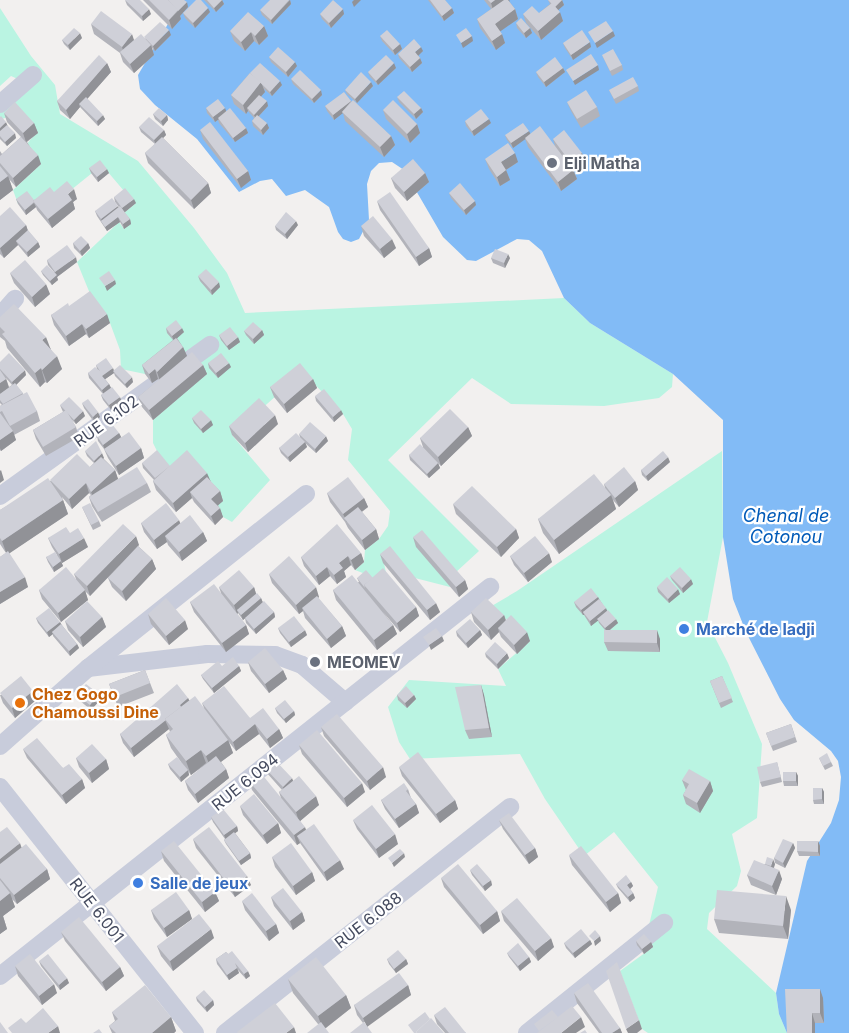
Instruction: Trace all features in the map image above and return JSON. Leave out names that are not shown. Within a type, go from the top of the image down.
[{"type":"street","points":[[0,104],[33,75]]},
{"type":"street","points":[[0,316],[15,299]]},
{"type":"street","name":"RUE 6.102","points":[[0,496],[210,345]]},
{"type":"street","points":[[0,746],[88,668],[306,494]]},
{"type":"street","name":"RUE 6.094","points":[[0,976],[489,587]]},
{"type":"street","points":[[88,668],[207,654],[275,655],[302,665],[345,702]]},
{"type":"street","name":"RUE 6.001","points":[[0,787],[195,1033]]},
{"type":"street","name":"RUE 6.088","points":[[225,1033],[510,807]]},
{"type":"street","points":[[526,1033],[664,923]]},
{"type":"green space","points":[[0,8],[31,56],[55,85],[60,114],[138,161],[194,228],[227,273],[245,313],[564,298],[590,323],[673,374],[672,387],[659,398],[604,406],[511,404],[472,378],[388,460],[479,551],[455,573],[450,587],[411,577],[384,563],[387,578],[377,586],[368,575],[355,570],[364,562],[365,550],[379,539],[388,526],[390,511],[348,460],[352,429],[343,414],[303,372],[232,435],[270,480],[232,522],[223,517],[172,470],[159,455],[153,443],[153,420],[206,374],[179,347],[145,374],[121,369],[120,350],[110,323],[93,301],[77,262],[119,222],[124,229],[124,213],[135,204],[102,165],[71,190],[37,206],[29,196],[18,204],[13,190],[41,164],[25,146],[37,132],[19,112],[0,120],[0,107],[29,84],[11,76],[0,86]]},
{"type":"green space","points":[[722,451],[723,537],[707,622],[728,663],[762,744],[757,818],[732,834],[741,871],[737,886],[709,913],[707,929],[776,993],[779,1014],[787,1033],[648,1033],[642,1029],[620,971],[653,947],[646,938],[658,887],[614,832],[584,856],[545,799],[520,754],[410,759],[399,742],[388,707],[409,680],[506,686],[498,669],[530,641],[514,625],[490,607]]},
{"type":"water","name":"Chenal de Cotonou","points":[[173,0],[849,0],[849,1033],[787,1033],[779,1014],[776,993],[807,861],[831,823],[839,800],[841,777],[838,761],[831,751],[794,720],[780,699],[746,632],[733,599],[723,537],[723,420],[673,374],[590,323],[564,298],[542,251],[529,240],[517,239],[476,261],[467,260],[443,237],[404,170],[392,162],[379,163],[371,171],[367,184],[369,220],[359,239],[351,242],[343,239],[338,232],[329,207],[305,190],[286,196],[272,179],[260,181],[239,192],[197,139],[155,105],[140,89],[138,75],[172,17]]},
{"type":"building","points":[[125,0],[140,0],[149,9],[142,16]]},
{"type":"building","points":[[149,0],[168,0],[178,10],[169,20]]},
{"type":"building","points":[[168,0],[184,0],[187,2],[178,11]]},
{"type":"building","points":[[196,0],[201,0],[208,8],[193,23],[183,13]]},
{"type":"building","points":[[207,0],[222,0],[214,8]]},
{"type":"building","points":[[270,0],[289,0],[271,20],[260,10]]},
{"type":"building","points":[[333,0],[343,9],[329,23],[320,14]]},
{"type":"building","points":[[430,0],[445,0],[452,8],[442,16]]},
{"type":"building","points":[[504,0],[508,0],[515,9],[495,24],[502,34],[492,41],[477,19]]},
{"type":"building","points":[[548,0],[562,0],[555,7]]},
{"type":"building","points":[[552,3],[560,12],[538,31],[523,14],[532,6],[539,13]]},
{"type":"building","points":[[101,11],[132,34],[122,47],[91,24]]},
{"type":"building","points":[[248,12],[264,26],[255,36],[251,32],[241,42],[230,31]]},
{"type":"building","points":[[521,18],[530,28],[524,33],[516,23]]},
{"type":"building","points":[[606,21],[613,31],[595,43],[588,32]]},
{"type":"building","points":[[160,22],[169,30],[153,46],[144,37]]},
{"type":"building","points":[[74,28],[80,33],[68,45],[62,40]]},
{"type":"building","points":[[466,28],[472,36],[461,43],[456,35]]},
{"type":"building","points":[[387,30],[400,44],[393,50],[380,36]]},
{"type":"building","points":[[582,30],[590,42],[571,55],[563,43]]},
{"type":"building","points":[[141,34],[151,45],[130,64],[120,52]]},
{"type":"building","points":[[414,39],[421,47],[415,52],[420,58],[410,67],[398,54]]},
{"type":"building","points":[[278,47],[295,62],[286,72],[269,57]]},
{"type":"building","points":[[613,49],[622,65],[610,71],[602,55]]},
{"type":"building","points":[[591,54],[598,65],[573,81],[566,70]]},
{"type":"building","points":[[99,55],[107,63],[66,110],[57,101]]},
{"type":"building","points":[[386,55],[394,63],[376,81],[368,72]]},
{"type":"building","points":[[555,57],[563,68],[544,82],[536,72]]},
{"type":"building","points":[[260,63],[280,81],[270,92],[250,73]]},
{"type":"building","points":[[300,70],[321,90],[312,99],[291,79]]},
{"type":"building","points":[[361,72],[371,82],[355,99],[345,90]]},
{"type":"building","points":[[250,73],[261,82],[243,105],[231,95]]},
{"type":"building","points":[[633,77],[638,86],[614,99],[609,90]]},
{"type":"building","points":[[586,90],[597,107],[577,119],[567,102]]},
{"type":"building","points":[[404,91],[421,108],[414,114],[397,97]]},
{"type":"building","points":[[344,92],[351,101],[333,115],[325,106]]},
{"type":"building","points":[[259,95],[267,101],[254,115],[247,108]]},
{"type":"building","points":[[86,97],[103,115],[97,121],[79,104]]},
{"type":"building","points":[[218,99],[225,108],[213,117],[206,108]]},
{"type":"building","points":[[353,100],[391,136],[380,147],[342,112]]},
{"type":"building","points":[[393,100],[417,124],[407,134],[383,110]]},
{"type":"building","points":[[15,102],[34,123],[23,133],[4,113]]},
{"type":"building","points":[[159,108],[167,115],[161,121],[153,114]]},
{"type":"building","points":[[230,108],[246,128],[233,138],[218,118]]},
{"type":"building","points":[[481,109],[489,119],[472,131],[465,121]]},
{"type":"building","points":[[257,115],[267,123],[261,130],[252,121]]},
{"type":"building","points":[[0,117],[6,122],[0,128]]},
{"type":"building","points":[[149,117],[164,130],[154,140],[139,127]]},
{"type":"building","points":[[210,122],[248,171],[237,179],[200,130]]},
{"type":"building","points":[[523,123],[529,131],[511,143],[505,135]]},
{"type":"building","points":[[7,125],[15,133],[5,142],[0,136],[0,131]]},
{"type":"building","name":"Elji Matha","points":[[540,126],[573,170],[558,182],[525,138]]},
{"type":"building","points":[[564,130],[582,153],[570,162],[553,139]]},
{"type":"building","points":[[21,137],[38,155],[13,178],[0,163],[0,156]]},
{"type":"building","points":[[162,137],[208,183],[191,200],[145,153]]},
{"type":"building","points":[[508,143],[515,153],[501,162],[506,170],[497,177],[485,159]]},
{"type":"building","points":[[413,159],[425,173],[404,192],[391,178]]},
{"type":"building","points":[[100,160],[107,169],[97,177],[89,168]]},
{"type":"building","points":[[0,166],[8,176],[0,182]]},
{"type":"building","points":[[67,181],[74,189],[68,194],[72,200],[48,219],[33,201],[50,187],[54,192]]},
{"type":"building","points":[[460,183],[475,201],[464,210],[449,193]]},
{"type":"building","points":[[125,188],[134,199],[122,208],[114,197]]},
{"type":"building","points":[[27,191],[34,202],[25,210],[16,199]]},
{"type":"building","points":[[390,192],[429,248],[416,257],[377,201]]},
{"type":"building","points":[[112,198],[118,206],[101,219],[95,211]]},
{"type":"building","points":[[120,206],[130,219],[123,224],[118,217],[105,227],[101,221]]},
{"type":"building","points":[[10,207],[26,225],[0,248],[0,216]]},
{"type":"building","points":[[286,212],[296,221],[285,234],[275,226]]},
{"type":"building","points":[[373,216],[392,239],[380,249],[361,226]]},
{"type":"building","points":[[28,230],[38,242],[27,252],[16,241]]},
{"type":"building","points":[[81,236],[88,243],[80,251],[73,243]]},
{"type":"building","points":[[67,245],[76,257],[55,272],[47,260]]},
{"type":"building","points":[[495,249],[508,254],[504,263],[491,258]]},
{"type":"building","points":[[25,260],[46,284],[32,297],[10,273]]},
{"type":"building","points":[[47,265],[57,275],[50,281],[41,271]]},
{"type":"building","points":[[206,269],[219,282],[211,290],[198,276]]},
{"type":"building","points":[[109,271],[115,280],[105,286],[99,278]]},
{"type":"building","points":[[90,291],[107,314],[86,329],[82,324],[66,336],[51,315]]},
{"type":"building","points":[[14,304],[46,337],[42,340],[57,356],[42,370],[41,368],[35,373],[2,334],[5,332],[0,327],[0,317]]},
{"type":"building","points":[[176,320],[182,328],[172,336],[166,328]]},
{"type":"building","points":[[253,322],[262,330],[253,339],[244,331]]},
{"type":"building","points":[[230,327],[238,337],[227,346],[219,335]]},
{"type":"building","points":[[176,338],[183,347],[157,372],[155,369],[149,374],[142,365]]},
{"type":"building","points":[[192,352],[203,365],[149,410],[138,397]]},
{"type":"building","points":[[9,353],[25,370],[12,382],[0,369],[0,362]]},
{"type":"building","points":[[221,353],[229,363],[216,373],[208,363]]},
{"type":"building","points":[[106,358],[113,368],[102,376],[109,384],[102,390],[88,373],[95,367],[100,371],[96,365]]},
{"type":"building","points":[[300,363],[313,379],[284,404],[270,387]]},
{"type":"building","points":[[120,365],[132,377],[125,384],[113,371]]},
{"type":"building","points":[[0,370],[6,379],[0,383]]},
{"type":"building","points":[[15,383],[23,393],[3,404],[0,394]]},
{"type":"building","points":[[112,387],[120,397],[109,405],[101,395]]},
{"type":"building","points":[[324,389],[341,410],[333,417],[315,396]]},
{"type":"building","points":[[27,392],[37,411],[10,426],[2,411],[0,412],[0,406]]},
{"type":"building","points":[[69,397],[83,411],[74,420],[60,405]]},
{"type":"building","points":[[259,398],[275,415],[245,443],[229,426]]},
{"type":"building","points":[[88,399],[98,412],[93,417],[82,403]]},
{"type":"building","points":[[450,409],[468,427],[438,457],[420,438]]},
{"type":"building","points":[[66,410],[76,427],[43,447],[33,430]]},
{"type":"building","points":[[201,410],[211,420],[201,429],[192,418]]},
{"type":"building","points":[[0,413],[13,431],[0,440]]},
{"type":"building","points":[[310,422],[326,436],[315,449],[299,434]]},
{"type":"building","points":[[112,424],[119,433],[103,445],[97,436]]},
{"type":"building","points":[[129,432],[141,448],[116,466],[104,449]]},
{"type":"building","points":[[296,433],[305,442],[288,457],[279,448]]},
{"type":"building","points":[[96,441],[102,453],[94,461],[85,451]]},
{"type":"building","points":[[420,444],[438,463],[427,474],[409,455]]},
{"type":"building","points":[[157,450],[170,466],[155,478],[142,463]]},
{"type":"building","points":[[187,450],[207,473],[173,503],[153,481]]},
{"type":"building","points":[[663,451],[668,457],[646,476],[641,470]]},
{"type":"building","points":[[77,454],[90,467],[101,457],[115,470],[91,492],[86,483],[69,499],[50,480]]},
{"type":"building","points":[[137,467],[147,483],[98,512],[89,497]]},
{"type":"building","points":[[624,467],[635,481],[615,498],[604,484]]},
{"type":"building","points":[[594,474],[611,495],[554,540],[538,519]]},
{"type":"building","points":[[207,477],[220,491],[211,499],[220,508],[211,516],[190,492]]},
{"type":"building","points":[[348,477],[364,498],[343,514],[327,493]]},
{"type":"building","points":[[48,478],[63,500],[2,541],[0,538],[0,510]]},
{"type":"building","points":[[472,486],[516,529],[497,547],[453,504]]},
{"type":"building","points":[[90,503],[99,521],[91,525],[82,507]]},
{"type":"building","points":[[166,503],[179,520],[154,540],[141,523]]},
{"type":"building","points":[[358,507],[376,529],[362,540],[344,518]]},
{"type":"building","points":[[190,515],[203,532],[179,552],[165,536]]},
{"type":"building","points":[[123,524],[136,536],[87,586],[74,574]]},
{"type":"building","points":[[337,524],[361,553],[351,560],[348,556],[339,563],[343,568],[334,575],[327,567],[316,576],[301,557]]},
{"type":"building","points":[[66,527],[70,533],[78,528],[84,538],[59,554],[48,538]]},
{"type":"building","points":[[422,530],[465,580],[456,587],[413,537]]},
{"type":"building","points":[[535,536],[549,553],[524,573],[510,556]]},
{"type":"building","points":[[138,546],[152,559],[122,591],[108,578]]},
{"type":"building","points":[[390,546],[436,603],[427,610],[380,554]]},
{"type":"building","points":[[8,551],[25,577],[0,592],[0,557]]},
{"type":"building","points":[[55,552],[61,561],[53,567],[46,557]]},
{"type":"building","points":[[289,556],[316,587],[296,605],[269,574]]},
{"type":"building","points":[[66,567],[85,590],[58,613],[39,590]]},
{"type":"building","points":[[680,567],[691,579],[682,588],[670,576]]},
{"type":"building","points":[[383,568],[416,607],[397,623],[364,585]]},
{"type":"building","points":[[239,570],[254,587],[234,605],[219,587]]},
{"type":"building","points":[[366,570],[373,578],[364,585],[365,588],[357,578]]},
{"type":"building","points":[[352,575],[393,625],[374,640],[333,590]]},
{"type":"building","points":[[667,577],[678,589],[668,599],[657,587]]},
{"type":"building","points":[[214,584],[246,625],[222,643],[190,602]]},
{"type":"building","points":[[591,588],[598,597],[581,610],[574,602]]},
{"type":"building","points":[[257,593],[261,598],[241,615],[237,610]]},
{"type":"building","points":[[317,596],[342,626],[327,639],[302,608]]},
{"type":"building","points":[[166,598],[185,620],[166,636],[148,614]]},
{"type":"building","points":[[486,598],[504,615],[488,630],[471,612]]},
{"type":"building","points":[[599,599],[606,608],[590,621],[583,612]]},
{"type":"building","points":[[87,601],[102,617],[80,637],[65,621]]},
{"type":"building","points":[[264,601],[274,612],[254,629],[245,618]]},
{"type":"building","points":[[49,608],[60,622],[47,632],[36,618]]},
{"type":"building","points":[[608,610],[616,619],[605,628],[597,619]]},
{"type":"building","points":[[511,615],[527,632],[514,645],[498,628]]},
{"type":"building","points":[[294,616],[305,630],[289,642],[278,628]]},
{"type":"building","points":[[470,619],[480,630],[466,643],[456,631]]},
{"type":"building","points":[[61,624],[77,644],[69,651],[52,632]]},
{"type":"building","points":[[436,628],[442,636],[429,645],[423,637]]},
{"type":"building","points":[[604,630],[657,630],[657,643],[604,642]]},
{"type":"building","points":[[495,642],[507,653],[497,664],[485,653]]},
{"type":"building","points":[[265,648],[283,670],[265,684],[248,662]]},
{"type":"building","points":[[233,657],[239,666],[212,688],[201,675],[218,661],[222,666]]},
{"type":"building","points":[[145,670],[150,683],[115,697],[109,684]]},
{"type":"building","points":[[21,676],[33,691],[12,708],[0,693]]},
{"type":"building","points":[[722,676],[732,698],[719,703],[710,681]]},
{"type":"building","points":[[86,684],[99,694],[90,705],[77,695]]},
{"type":"building","points":[[177,684],[188,698],[180,705],[181,707],[131,748],[120,734]]},
{"type":"building","points":[[481,685],[489,728],[465,730],[455,687]]},
{"type":"building","points":[[224,686],[250,718],[263,708],[279,729],[267,739],[255,724],[233,742],[202,703]]},
{"type":"building","points":[[406,686],[414,695],[405,703],[397,695]]},
{"type":"building","points":[[195,696],[228,740],[206,756],[201,750],[186,761],[166,735],[173,729],[165,719]]},
{"type":"building","points":[[285,700],[294,711],[284,719],[275,708]]},
{"type":"building","points":[[337,714],[383,767],[367,781],[321,727]]},
{"type":"building","points":[[791,724],[795,737],[771,746],[766,733]]},
{"type":"building","points":[[317,730],[362,783],[344,798],[299,745]]},
{"type":"building","points":[[37,738],[63,768],[69,764],[82,779],[62,795],[23,749]]},
{"type":"building","points":[[92,744],[106,759],[89,773],[76,758]]},
{"type":"building","points":[[418,752],[455,800],[436,814],[399,767]]},
{"type":"building","points":[[827,753],[831,762],[823,766],[819,758]]},
{"type":"building","points":[[216,756],[226,769],[195,794],[185,781]]},
{"type":"building","points":[[177,757],[188,770],[180,777],[168,764]]},
{"type":"building","points":[[273,758],[292,778],[283,787],[264,767]]},
{"type":"building","points":[[777,762],[781,777],[760,782],[757,767]]},
{"type":"building","points":[[689,769],[710,781],[697,803],[683,795],[689,784],[682,780]]},
{"type":"building","points":[[260,772],[305,827],[294,835],[249,781]]},
{"type":"building","points":[[783,772],[796,772],[796,781],[783,781]]},
{"type":"building","points":[[299,776],[316,796],[296,812],[279,792]]},
{"type":"building","points":[[404,783],[408,789],[406,791],[416,804],[395,819],[381,800]]},
{"type":"building","points":[[813,788],[822,788],[822,799],[813,800]]},
{"type":"building","points":[[254,794],[278,823],[263,835],[240,806]]},
{"type":"building","points":[[372,805],[395,834],[376,849],[353,820]]},
{"type":"building","points":[[223,809],[237,826],[224,835],[211,817]]},
{"type":"building","points":[[509,813],[535,848],[525,855],[499,820]]},
{"type":"building","points":[[314,824],[340,860],[324,872],[297,836]]},
{"type":"building","points":[[7,827],[20,843],[0,859],[0,832]]},
{"type":"building","points":[[209,827],[247,876],[231,888],[193,839]]},
{"type":"building","points":[[234,832],[250,853],[239,861],[224,840]]},
{"type":"building","points":[[783,839],[793,843],[783,863],[774,858]]},
{"type":"building","points":[[174,841],[215,892],[202,902],[161,851]]},
{"type":"building","points":[[797,841],[818,841],[818,852],[797,851]]},
{"type":"building","points":[[291,843],[312,872],[293,886],[272,857]]},
{"type":"building","points":[[26,844],[47,869],[14,895],[0,878],[0,864]]},
{"type":"building","points":[[581,846],[618,893],[606,902],[569,855]]},
{"type":"building","points":[[400,849],[404,853],[392,863],[388,858]]},
{"type":"building","points":[[767,857],[773,859],[771,866],[765,864]]},
{"type":"building","points":[[754,860],[779,870],[772,886],[747,875]]},
{"type":"building","points":[[458,864],[497,911],[480,925],[441,878]]},
{"type":"building","points":[[477,864],[491,880],[483,886],[470,870]]},
{"type":"building","points":[[626,875],[631,882],[627,885],[633,893],[628,897],[616,884]]},
{"type":"building","points":[[0,880],[10,893],[0,901]]},
{"type":"building","points":[[283,888],[302,912],[290,921],[271,897]]},
{"type":"building","points":[[717,890],[786,896],[783,926],[714,919]]},
{"type":"building","points":[[176,892],[189,910],[164,928],[151,910]]},
{"type":"building","points":[[252,893],[276,924],[266,931],[242,901]]},
{"type":"building","points":[[517,898],[551,938],[535,951],[501,911]]},
{"type":"building","points":[[199,914],[211,929],[170,961],[157,946]]},
{"type":"building","points":[[79,917],[120,967],[102,982],[61,932]]},
{"type":"building","points":[[581,929],[590,940],[573,953],[564,943]]},
{"type":"building","points":[[595,930],[600,936],[594,941],[589,936]]},
{"type":"building","points":[[644,934],[651,942],[642,949],[636,941]]},
{"type":"building","points":[[518,943],[529,957],[518,966],[507,953]]},
{"type":"building","points":[[398,950],[406,959],[394,969],[387,959]]},
{"type":"building","points":[[232,951],[248,971],[244,974],[235,963],[237,968],[227,975],[216,959]]},
{"type":"building","points":[[30,954],[54,984],[39,996],[15,966]]},
{"type":"building","points":[[48,954],[67,978],[59,985],[39,961]]},
{"type":"building","points":[[316,957],[346,995],[318,1016],[288,979]]},
{"type":"building","points":[[617,962],[639,1020],[626,1029],[606,971]]},
{"type":"building","points":[[399,973],[408,985],[363,1018],[354,1005]]},
{"type":"building","points":[[588,983],[620,1028],[612,1033],[602,1033],[574,993]]},
{"type":"building","points":[[145,985],[171,1017],[152,1033],[116,1033],[109,1026],[118,1019],[112,1012]]},
{"type":"building","points":[[785,989],[820,989],[820,1013],[812,1013],[812,1033],[787,1033]]},
{"type":"building","points":[[204,990],[213,1000],[205,1007],[196,997]]},
{"type":"building","points":[[275,1003],[294,1027],[286,1033],[237,1032]]},
{"type":"building","points":[[572,1006],[581,1017],[561,1033],[537,1033]]},
{"type":"building","points":[[445,1007],[466,1033],[449,1033],[434,1015]]},
{"type":"building","points":[[43,1008],[58,1026],[48,1033],[12,1033],[8,1028],[21,1018],[26,1023]]},
{"type":"building","points":[[552,1010],[558,1017],[539,1031],[534,1024]]},
{"type":"building","points":[[425,1012],[430,1019],[417,1033],[414,1033],[408,1025]]},
{"type":"building","points":[[431,1018],[444,1033],[416,1032]]},
{"type":"building","points":[[0,1022],[8,1033],[0,1033]]},
{"type":"building","points":[[321,1022],[329,1033],[307,1033]]},
{"type":"building","points":[[364,1022],[372,1033],[350,1033]]},
{"type":"place","name":"Elji Matha","points":[[552,163]]},
{"type":"place","name":"Marché de ladji","points":[[684,629]]},
{"type":"place","name":"MEOMEV","points":[[315,662]]},
{"type":"place","name":"Chez Gogo Chamoussi Dine","points":[[20,703]]},
{"type":"place","name":"Salle de jeux","points":[[138,883]]}]
